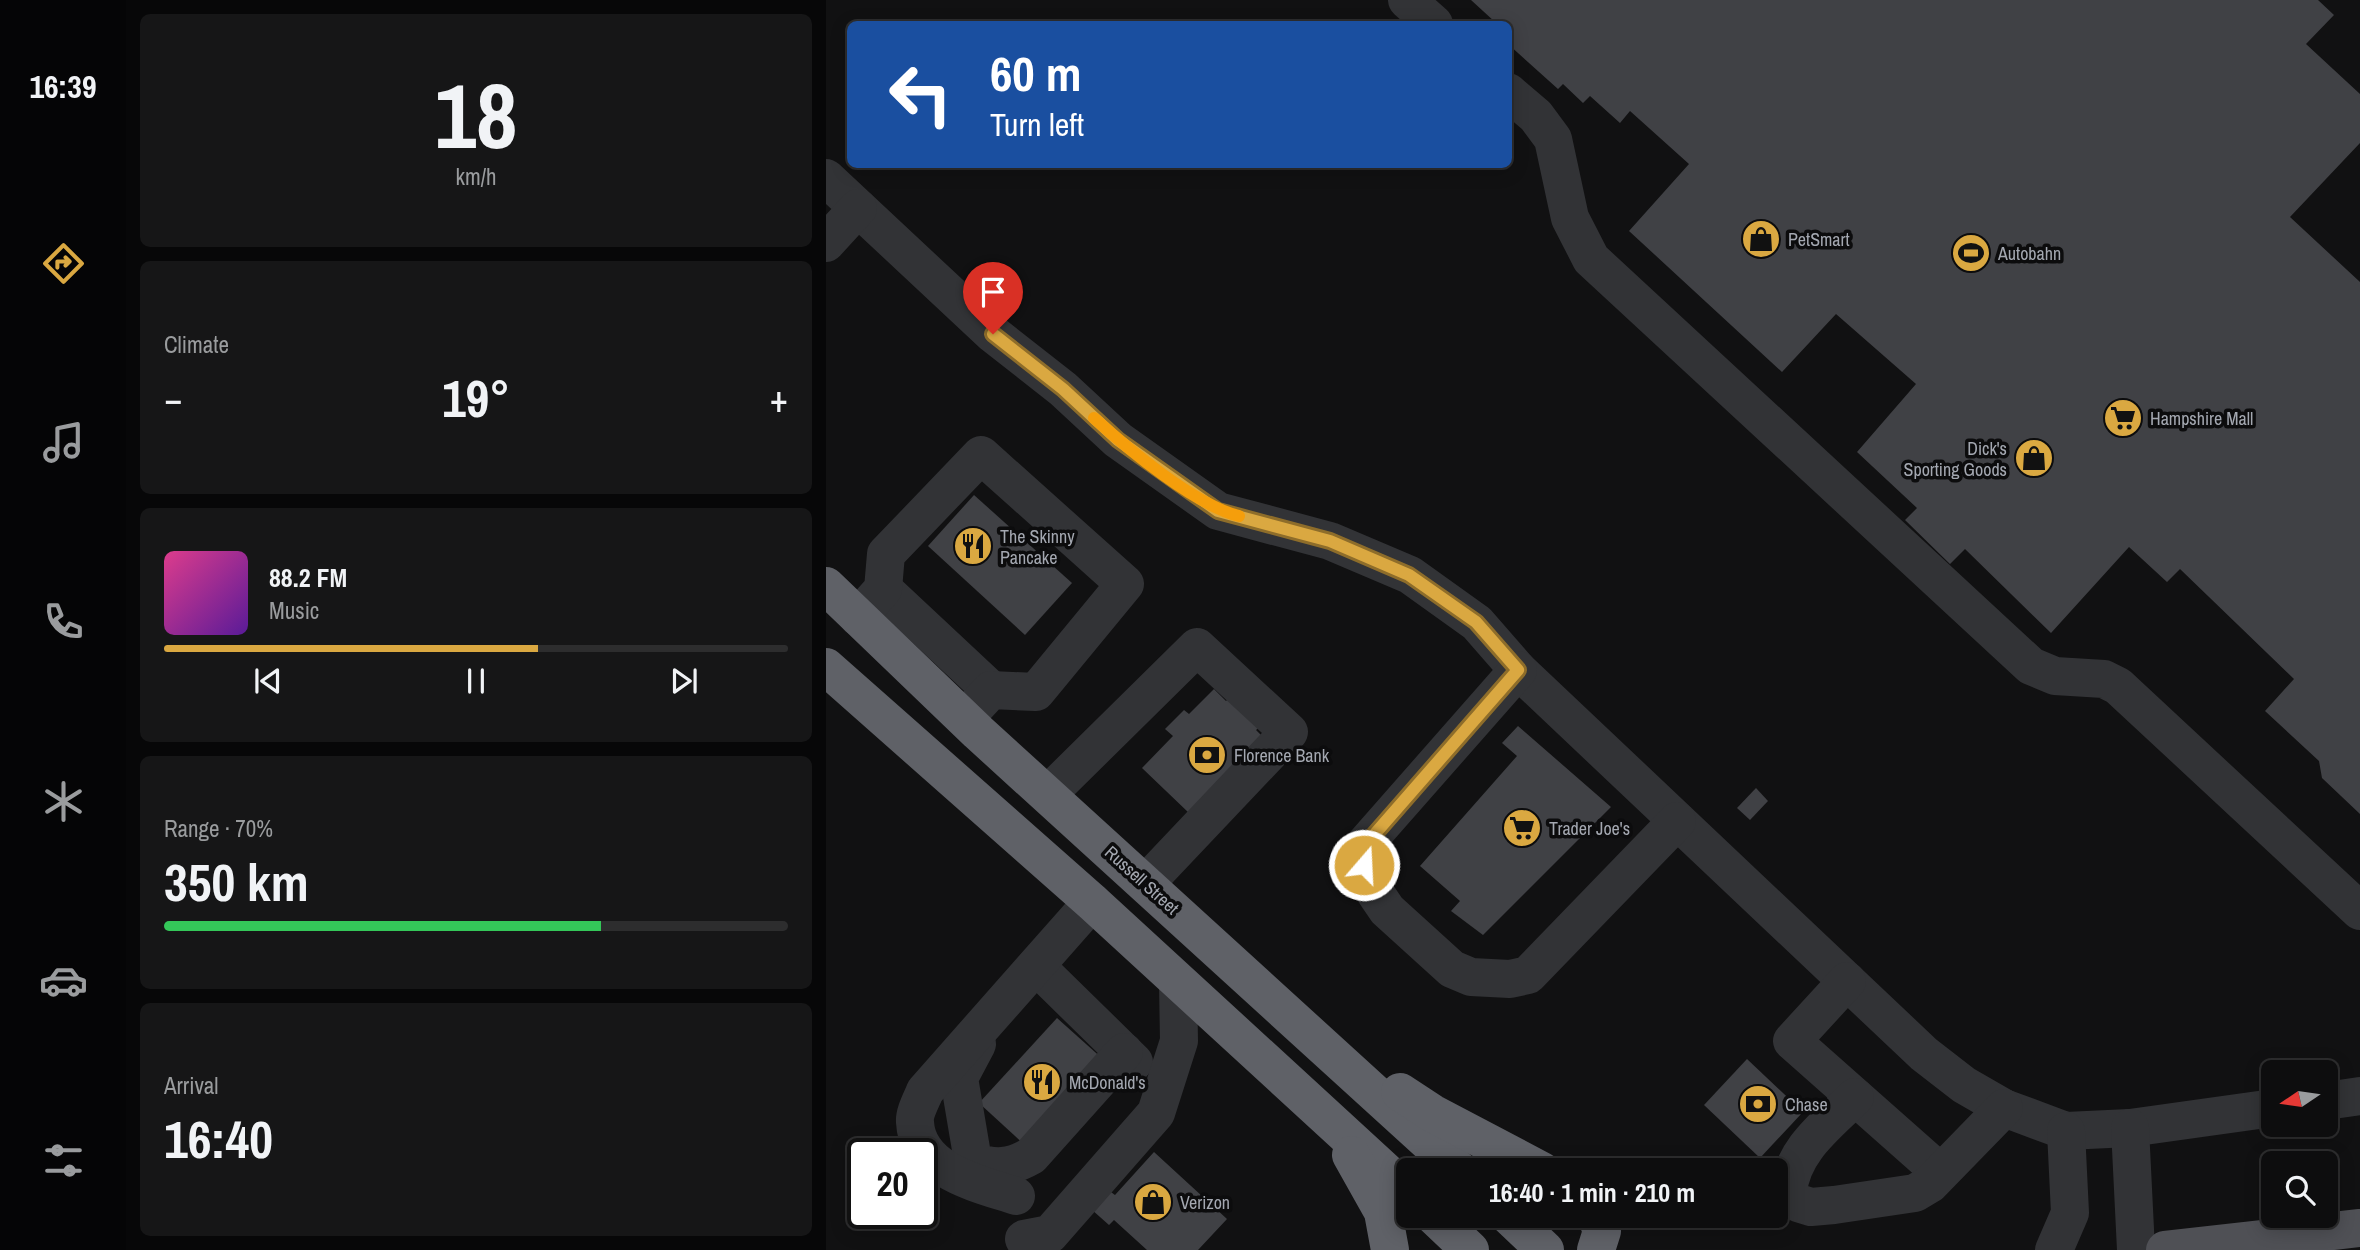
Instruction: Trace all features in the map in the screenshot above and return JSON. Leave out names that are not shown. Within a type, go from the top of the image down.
[{"type":"highway","name":"Russell Street","points":[[826,586],[870,603],[965,718],[1447,1158]]},
{"type":"highway","points":[[826,667],[1092,902],[1396,1181]]},
{"type":"highway","points":[[1320,1040],[1432,1113],[1517,1158]]},
{"type":"highway","points":[[1335,1126],[1382,1212],[1390,1250]]},
{"type":"highway","points":[[1447,1228],[1470,1250]]},
{"type":"highway","points":[[1522,1228],[1545,1250]]},
{"type":"highway","points":[[1596,1250],[1601,1228]]},
{"type":"main road","points":[[2165,1250],[2209,1248],[2360,1228]]},
{"type":"lane","points":[[1407,0],[1430,21]]},
{"type":"lane","points":[[1512,95],[1536,116],[1553,139],[1570,218],[1591,260],[2031,666],[2055,676],[2104,679],[2118,686],[2360,911]]},
{"type":"lane","points":[[827,181],[993,334],[1063,389],[1118,440],[1218,511],[1330,541],[1409,575],[1476,622],[1518,670],[1677,821],[1924,1054],[1964,1085],[2004,1108],[2066,1131],[2130,1128],[2261,1110]]},
{"type":"lane","points":[[826,243],[858,208]]},
{"type":"lane","points":[[981,454],[1125,584],[1036,692],[991,690],[870,603],[886,554],[981,454]]},
{"type":"lane","points":[[1048,794],[1198,647],[1289,732],[1146,883]]},
{"type":"lane","points":[[1518,670],[1366,844],[1364,865],[1370,885],[1387,910],[1452,969],[1492,980],[1528,975],[1677,821]]},
{"type":"lane","points":[[965,718],[991,690]]},
{"type":"lane","points":[[1016,1196],[952,1175],[925,1151],[915,1122],[925,1091],[1092,902]]},
{"type":"lane","points":[[1016,1196],[1134,1062],[1036,966]]},
{"type":"lane","points":[[1847,981],[1792,1041],[1940,1172]]},
{"type":"lane","points":[[1016,1196],[1025,1244],[1050,1234],[1156,1114],[1179,1041],[1178,982]]},
{"type":"lane","points":[[993,1014],[959,1077],[973,1161],[993,1168],[1016,1165],[1031,1157],[1124,1052]]},
{"type":"lane","points":[[2338,1099],[2360,1096]]},
{"type":"lane","points":[[1855,1097],[1801,1152],[1790,1175],[1788,1192],[1798,1203],[1811,1207],[1834,1206],[1915,1193],[2004,1108]]},
{"type":"lane","points":[[2130,1128],[2136,1250]]},
{"type":"lane","points":[[2054,1250],[2070,1213],[2066,1131]]},
{"type":"building","name":"Hampshire Mall","points":[[1471,0],[2318,0],[2334,15],[2306,44],[2360,94],[2360,143],[2290,217],[2360,282],[2360,814],[2322,778],[2319,761],[2265,711],[2294,679],[2180,569],[2167,582],[2129,547],[2051,633],[1965,549],[1950,564],[1905,520],[1917,508],[1857,452],[1916,384],[1836,314],[1782,372],[1629,231],[1689,164],[1630,111],[1620,123],[1590,96],[1583,103],[1563,84],[1558,89],[1512,48],[1512,21],[1494,21]]},
{"type":"building","points":[[974,495],[1072,583],[1025,635],[928,546]]},
{"type":"building","points":[[1214,689],[1226,701],[1233,694],[1263,724],[1256,730],[1263,737],[1189,813],[1142,768],[1173,736],[1165,729],[1184,710],[1189,714]]},
{"type":"building","name":"Trader Joe's","points":[[1518,726],[1611,807],[1483,935],[1451,911],[1460,901],[1420,866],[1517,756],[1502,743]]},
{"type":"building","points":[[1756,788],[1768,801],[1750,820],[1737,808]]},
{"type":"building","name":"McDonald's","points":[[1057,1018],[1105,1061],[1027,1147],[979,1103]]},
{"type":"building","points":[[1747,1059],[1803,1112],[1760,1158],[1704,1105]]},
{"type":"building","name":"Verizon","points":[[1154,1152],[1227,1219],[1198,1250],[1147,1250],[1114,1220],[1109,1225],[1091,1209],[1108,1190],[1115,1195]]},
{"type":"slow traffic","points":[[1094,418],[1118,440],[1218,511],[1239,516]]},
{"type":"place","name":"PetSmart","points":[[1761,239]]},
{"type":"place","name":"Autobahn","points":[[1971,253]]},
{"type":"place","name":"Hampshire Mall","points":[[2123,418]]},
{"type":"place","name":"Dick's Sporting Goods","points":[[2034,458]]},
{"type":"place","name":"The Skinny Pancake","points":[[973,546]]},
{"type":"place","name":"Florence Bank","points":[[1207,755]]},
{"type":"place","name":"Trader Joe's","points":[[1522,828]]},
{"type":"place","name":"McDonald's","points":[[1042,1082]]},
{"type":"place","name":"Chase","points":[[1758,1104]]},
{"type":"place","name":"Verizon","points":[[1153,1202]]},
{"type":"route","points":[[993,334],[1063,389],[1118,440],[1218,511],[1330,541],[1409,575],[1476,622],[1518,670],[1366,844],[1364,865]]}]
